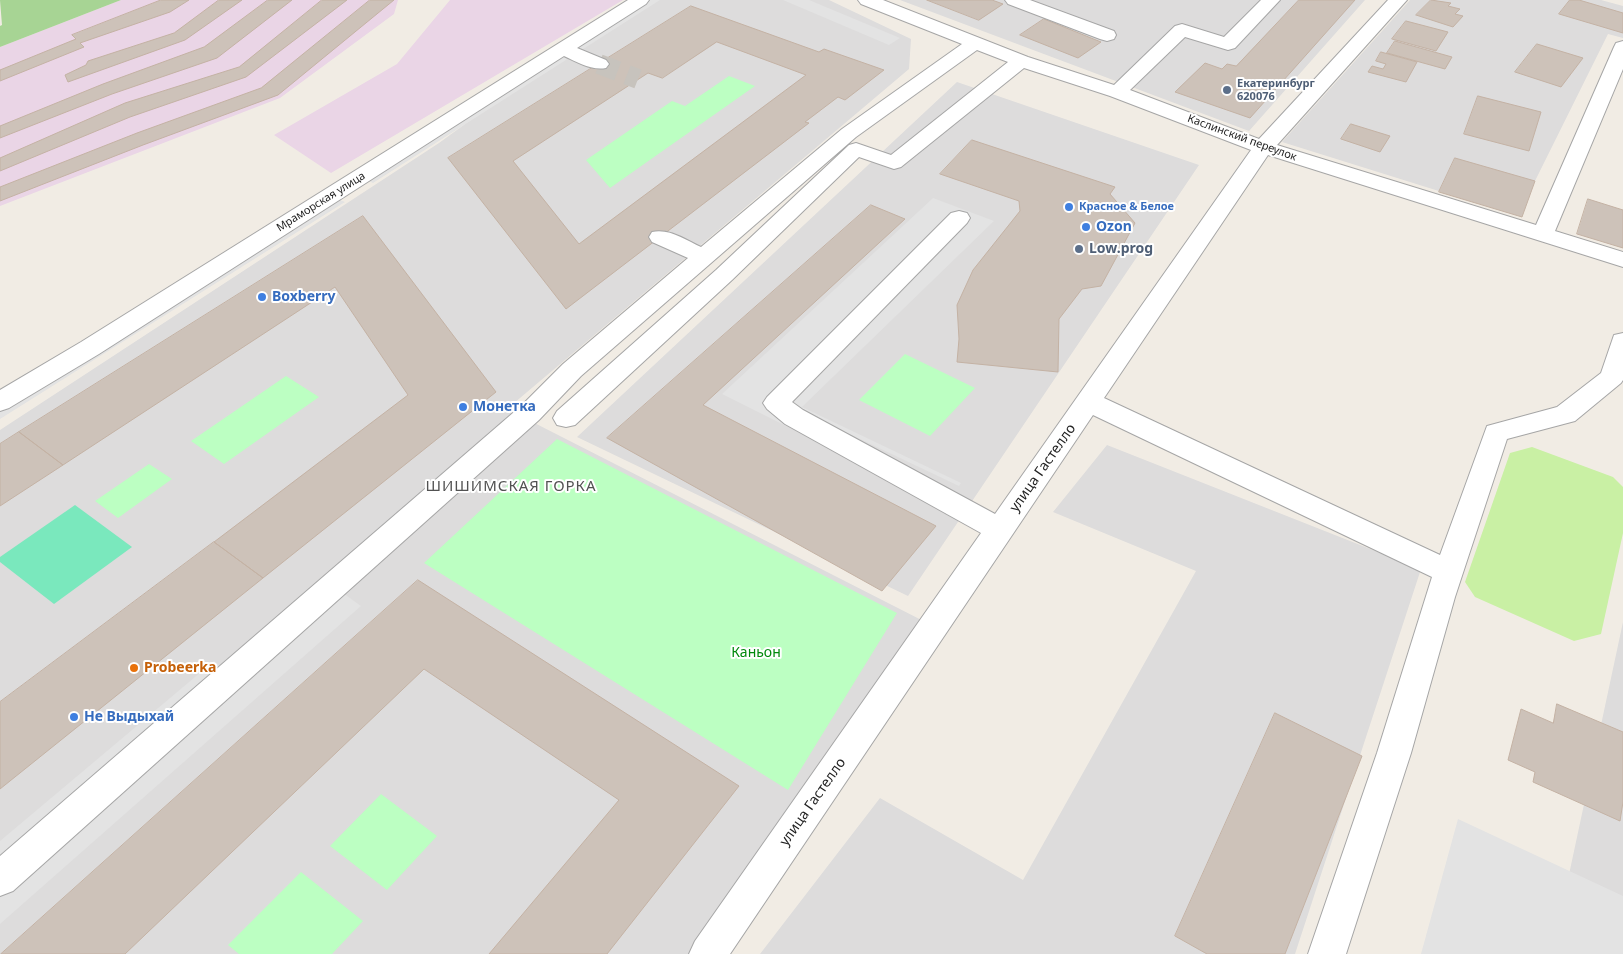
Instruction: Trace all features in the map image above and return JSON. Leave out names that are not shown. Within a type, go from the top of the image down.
[{"type":"street","name":"Мраморская улица","points":[[0,402],[90,348],[640,0]]},
{"type":"street","name":"Каслинский переулок","points":[[867,0],[1021,61],[1117,92],[1263,147],[1623,260]]},
{"type":"street","points":[[1014,0],[1107,35]]},
{"type":"street","points":[[1117,92],[1182,30],[1228,44],[1271,0]]},
{"type":"street","name":"улица Гастелло","points":[[708,954],[1263,147],[1398,0]]},
{"type":"street","points":[[0,879],[530,413],[572,370],[849,133],[977,42]]},
{"type":"street","points":[[1543,234],[1623,47]]},
{"type":"street","points":[[563,49],[599,64]]},
{"type":"street","points":[[566,418],[724,275],[856,149],[894,163],[1021,61]]},
{"type":"street","points":[[959,218],[776,403],[794,417],[1000,530]]},
{"type":"street","points":[[660,237],[704,257]]},
{"type":"street","points":[[1327,954],[1394,753],[1449,572],[1496,433],[1566,414],[1612,377],[1623,341]]},
{"type":"street","points":[[1088,402],[1449,572]]},
{"type":"shaded area","points":[[121,0],[398,0],[394,14],[280,98],[0,206],[0,47]]},
{"type":"shaded area","points":[[450,0],[623,0],[331,173],[274,135],[397,64]]},
{"type":"shaded area","points":[[635,0],[829,0],[911,39],[909,69],[507,409],[945,632],[728,954],[0,954],[0,430],[439,143]]},
{"type":"shaded area","points":[[649,0],[660,0],[373,183],[365,179]]},
{"type":"shaded area","points":[[783,0],[809,0],[900,38],[889,45]]},
{"type":"shaded area","points":[[900,0],[1365,0],[1249,131]]},
{"type":"shaded area","points":[[1410,0],[1601,0],[1623,6],[1623,38],[1608,34],[1535,181],[1522,217],[1282,142]]},
{"type":"shaded area","points":[[957,82],[1199,165],[908,596],[577,437]]},
{"type":"shaded area","points":[[933,198],[994,221],[802,407],[961,483],[959,486],[799,410],[786,426],[722,394]]},
{"type":"shaded area","points":[[340,200],[345,202],[0,419],[0,412]]},
{"type":"shaded area","points":[[1107,445],[1421,569],[1295,954],[760,954],[880,798],[1023,880],[1196,571],[1053,512]]},
{"type":"shaded area","points":[[343,593],[361,606],[0,924],[0,890]]},
{"type":"shaded area","points":[[1623,622],[1623,954],[1552,954]]},
{"type":"shaded area","points":[[214,661],[229,673],[0,868],[0,841]]},
{"type":"shaded area","points":[[1458,819],[1623,896],[1623,954],[1421,954]]},
{"type":"green space","points":[[0,0],[121,0],[0,47],[0,26],[2,25]]},
{"type":"green space","points":[[729,76],[755,86],[610,188],[586,160],[672,101],[685,106]]},
{"type":"green space","points":[[905,354],[975,388],[930,436],[859,400]]},
{"type":"green space","points":[[286,376],[319,397],[224,464],[191,441]]},
{"type":"green space","name":"Каньон","points":[[557,439],[897,613],[788,790],[424,563]]},
{"type":"green space","points":[[1532,447],[1613,477],[1623,487],[1623,533],[1601,634],[1574,641],[1475,597],[1465,582],[1510,453]]},
{"type":"green space","points":[[149,464],[172,479],[118,518],[95,501]]},
{"type":"green space","points":[[75,505],[132,547],[54,604],[0,562],[0,557]]},
{"type":"green space","points":[[381,794],[437,836],[387,890],[330,846]]},
{"type":"green space","points":[[301,872],[363,921],[332,954],[239,954],[228,945]]},
{"type":"building","points":[[161,0],[189,0],[170,12],[80,43],[84,47],[0,81],[0,70],[76,39],[72,35]]},
{"type":"building","points":[[219,0],[242,0],[185,40],[68,82],[65,75],[86,65],[88,61],[174,33]]},
{"type":"building","points":[[268,0],[292,0],[217,58],[112,94],[0,138],[0,126],[103,84],[204,47]]},
{"type":"building","points":[[322,0],[347,0],[246,77],[130,117],[0,171],[0,158],[125,103],[239,67]]},
{"type":"building","points":[[370,0],[394,0],[278,95],[0,201],[0,187],[137,133],[261,88]]},
{"type":"building","points":[[927,0],[992,0],[1003,4],[979,20]]},
{"type":"building","points":[[1299,0],[1355,0],[1250,118],[1175,92],[1205,63],[1222,69],[1227,64],[1236,66]]},
{"type":"building","points":[[1431,0],[1451,3],[1448,6],[1460,9],[1455,14],[1463,16],[1453,27],[1416,15]]},
{"type":"building","points":[[1570,0],[1579,0],[1623,13],[1623,33],[1559,14]]},
{"type":"building","points":[[691,6],[819,52],[824,49],[884,70],[845,100],[838,97],[805,122],[809,123],[566,309],[448,158]],"holes":[[[717,42],[806,75],[579,244],[513,161],[648,73],[662,78]]]},
{"type":"building","points":[[1044,19],[1101,42],[1078,58],[1020,35]]},
{"type":"building","points":[[1406,21],[1448,32],[1436,51],[1392,39]]},
{"type":"building","points":[[1395,41],[1452,57],[1445,69],[1387,53]]},
{"type":"building","points":[[1537,44],[1583,58],[1561,87],[1515,72]]},
{"type":"building","points":[[1381,52],[1417,62],[1406,82],[1368,72],[1372,66],[1383,69],[1386,64],[1376,61]]},
{"type":"building","points":[[1478,96],[1541,112],[1529,151],[1464,134]]},
{"type":"building","points":[[1351,124],[1390,136],[1380,152],[1341,139]]},
{"type":"building","points":[[972,140],[1115,187],[1110,194],[1135,223],[1101,286],[1082,289],[1059,319],[1058,372],[957,362],[959,339],[957,305],[973,270],[1020,211],[1019,201],[940,174]]},
{"type":"building","points":[[1455,158],[1535,181],[1522,217],[1439,192]]},
{"type":"building","points":[[1588,199],[1623,210],[1623,248],[1577,234]]},
{"type":"building","points":[[871,205],[905,219],[703,405],[936,526],[882,591],[607,438]]},
{"type":"building","points":[[363,216],[496,392],[263,578],[214,542],[408,395],[335,287],[63,465],[19,432]]},
{"type":"building","points":[[19,432],[63,465],[0,506],[0,444]]},
{"type":"building","points":[[214,542],[263,578],[0,789],[0,702]]},
{"type":"building","points":[[418,580],[739,786],[607,954],[489,954],[619,800],[424,669],[125,954],[1,954]]},
{"type":"building","points":[[1557,704],[1623,732],[1623,802],[1620,821],[1533,782],[1535,772],[1508,760],[1521,709],[1553,723]]},
{"type":"building","points":[[1275,713],[1362,756],[1285,954],[1207,954],[1175,936]]},
{"type":"tunnel","points":[[599,64],[638,79]]},
{"type":"place","name":"Екатеринбург 620076","points":[[1227,90]]},
{"type":"place","name":"Красное & Белое","points":[[1069,207]]},
{"type":"place","name":"Ozon","points":[[1086,227]]},
{"type":"place","name":"Low.prog","points":[[1079,249]]},
{"type":"place","name":"Boxberry","points":[[262,297]]},
{"type":"place","name":"Монетка","points":[[463,407]]},
{"type":"place","name":"Probeerka","points":[[134,668]]},
{"type":"place","name":"Не Выдыхай","points":[[74,717]]},
{"type":"district","name":"ШИШИМСКАЯ ГОРКА","points":[[511,487]]}]
